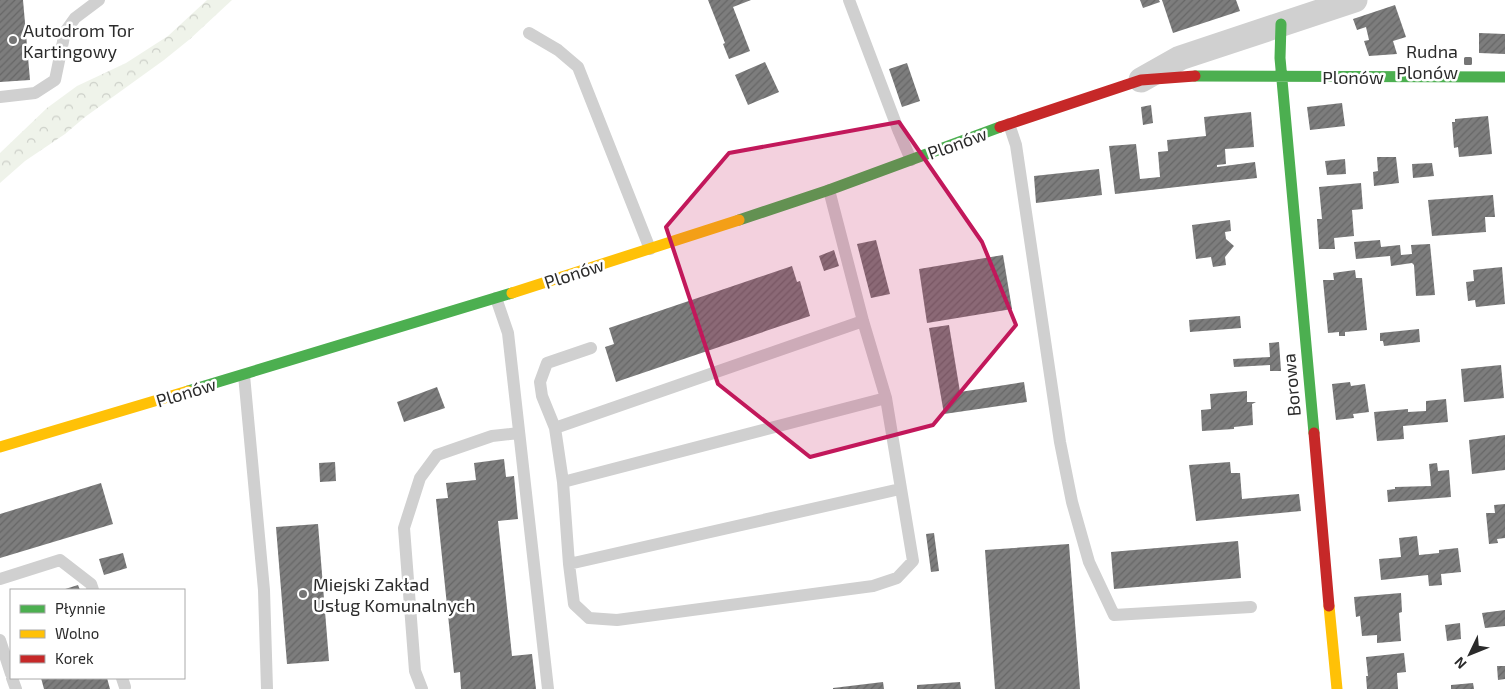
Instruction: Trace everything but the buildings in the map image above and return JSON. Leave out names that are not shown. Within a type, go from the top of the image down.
[{"type":"street","name":"Plonów","points":[[0,447],[496,298],[829,190],[1009,124],[1141,80],[1180,58],[1355,0]]},
{"type":"street","name":"Borowa","points":[[1280,24],[1280,58],[1294,223],[1337,689]]},
{"type":"street","name":"Plonów","points":[[1141,80],[1185,76],[1505,77]]},
{"type":"lane","points":[[0,97],[35,93],[55,80],[65,32],[75,18],[99,0]]},
{"type":"lane","points":[[849,0],[911,160]]},
{"type":"lane","points":[[530,33],[558,50],[578,67],[650,249]]},
{"type":"lane","points":[[1009,124],[1016,145],[1060,442],[1072,502],[1089,562],[1114,615],[1251,608]]},
{"type":"lane","points":[[591,348],[547,363],[540,382],[542,396],[555,428],[563,482],[574,604],[589,618],[617,620],[873,586],[897,578],[913,561],[886,398],[863,321],[829,190]]},
{"type":"lane","points":[[496,298],[508,333],[548,689]]},
{"type":"lane","points":[[555,428],[863,321]]},
{"type":"lane","points":[[244,374],[264,590],[267,689]]},
{"type":"lane","points":[[563,482],[886,398]]},
{"type":"lane","points":[[422,689],[415,671],[404,528],[420,478],[437,455],[492,436],[519,433]]},
{"type":"lane","points":[[569,564],[900,489]]},
{"type":"lane","points":[[0,578],[60,560],[91,584],[93,589]]},
{"type":"lane","points":[[0,640],[10,671]]},
{"type":"highlighted area","points":[[899,122],[982,242],[1016,325],[933,425],[810,457],[718,384],[666,227],[729,153]]},
{"type":"green space","points":[[207,0],[232,0],[164,60],[85,117],[65,134],[25,161],[0,183],[0,153],[47,108],[77,86],[126,63],[168,36]]},
{"type":"traffic: fast","points":[[1281,24],[1280,58],[1314,433]]},
{"type":"traffic: fast","points":[[1195,76],[1505,77]]},
{"type":"traffic: fast","points":[[739,220],[829,190],[1000,127]]},
{"type":"traffic: fast","points":[[188,391],[512,293]]},
{"type":"traffic: slow","points":[[512,293],[739,220]]},
{"type":"traffic: slow","points":[[0,447],[188,391]]},
{"type":"traffic: slow","points":[[1329,606],[1337,689]]},
{"type":"traffic: jam","points":[[1000,127],[1141,80],[1195,76]]},
{"type":"traffic: jam","points":[[1314,433],[1329,606]]},
{"type":"place","name":"Autodrom Tor Kartingowy","points":[[13,40]]},
{"type":"place","name":"Rudna Plonów","points":[[1468,61]]},
{"type":"place","name":"Miejski Zakład Usług Komunalnych","points":[[303,594]]}]
